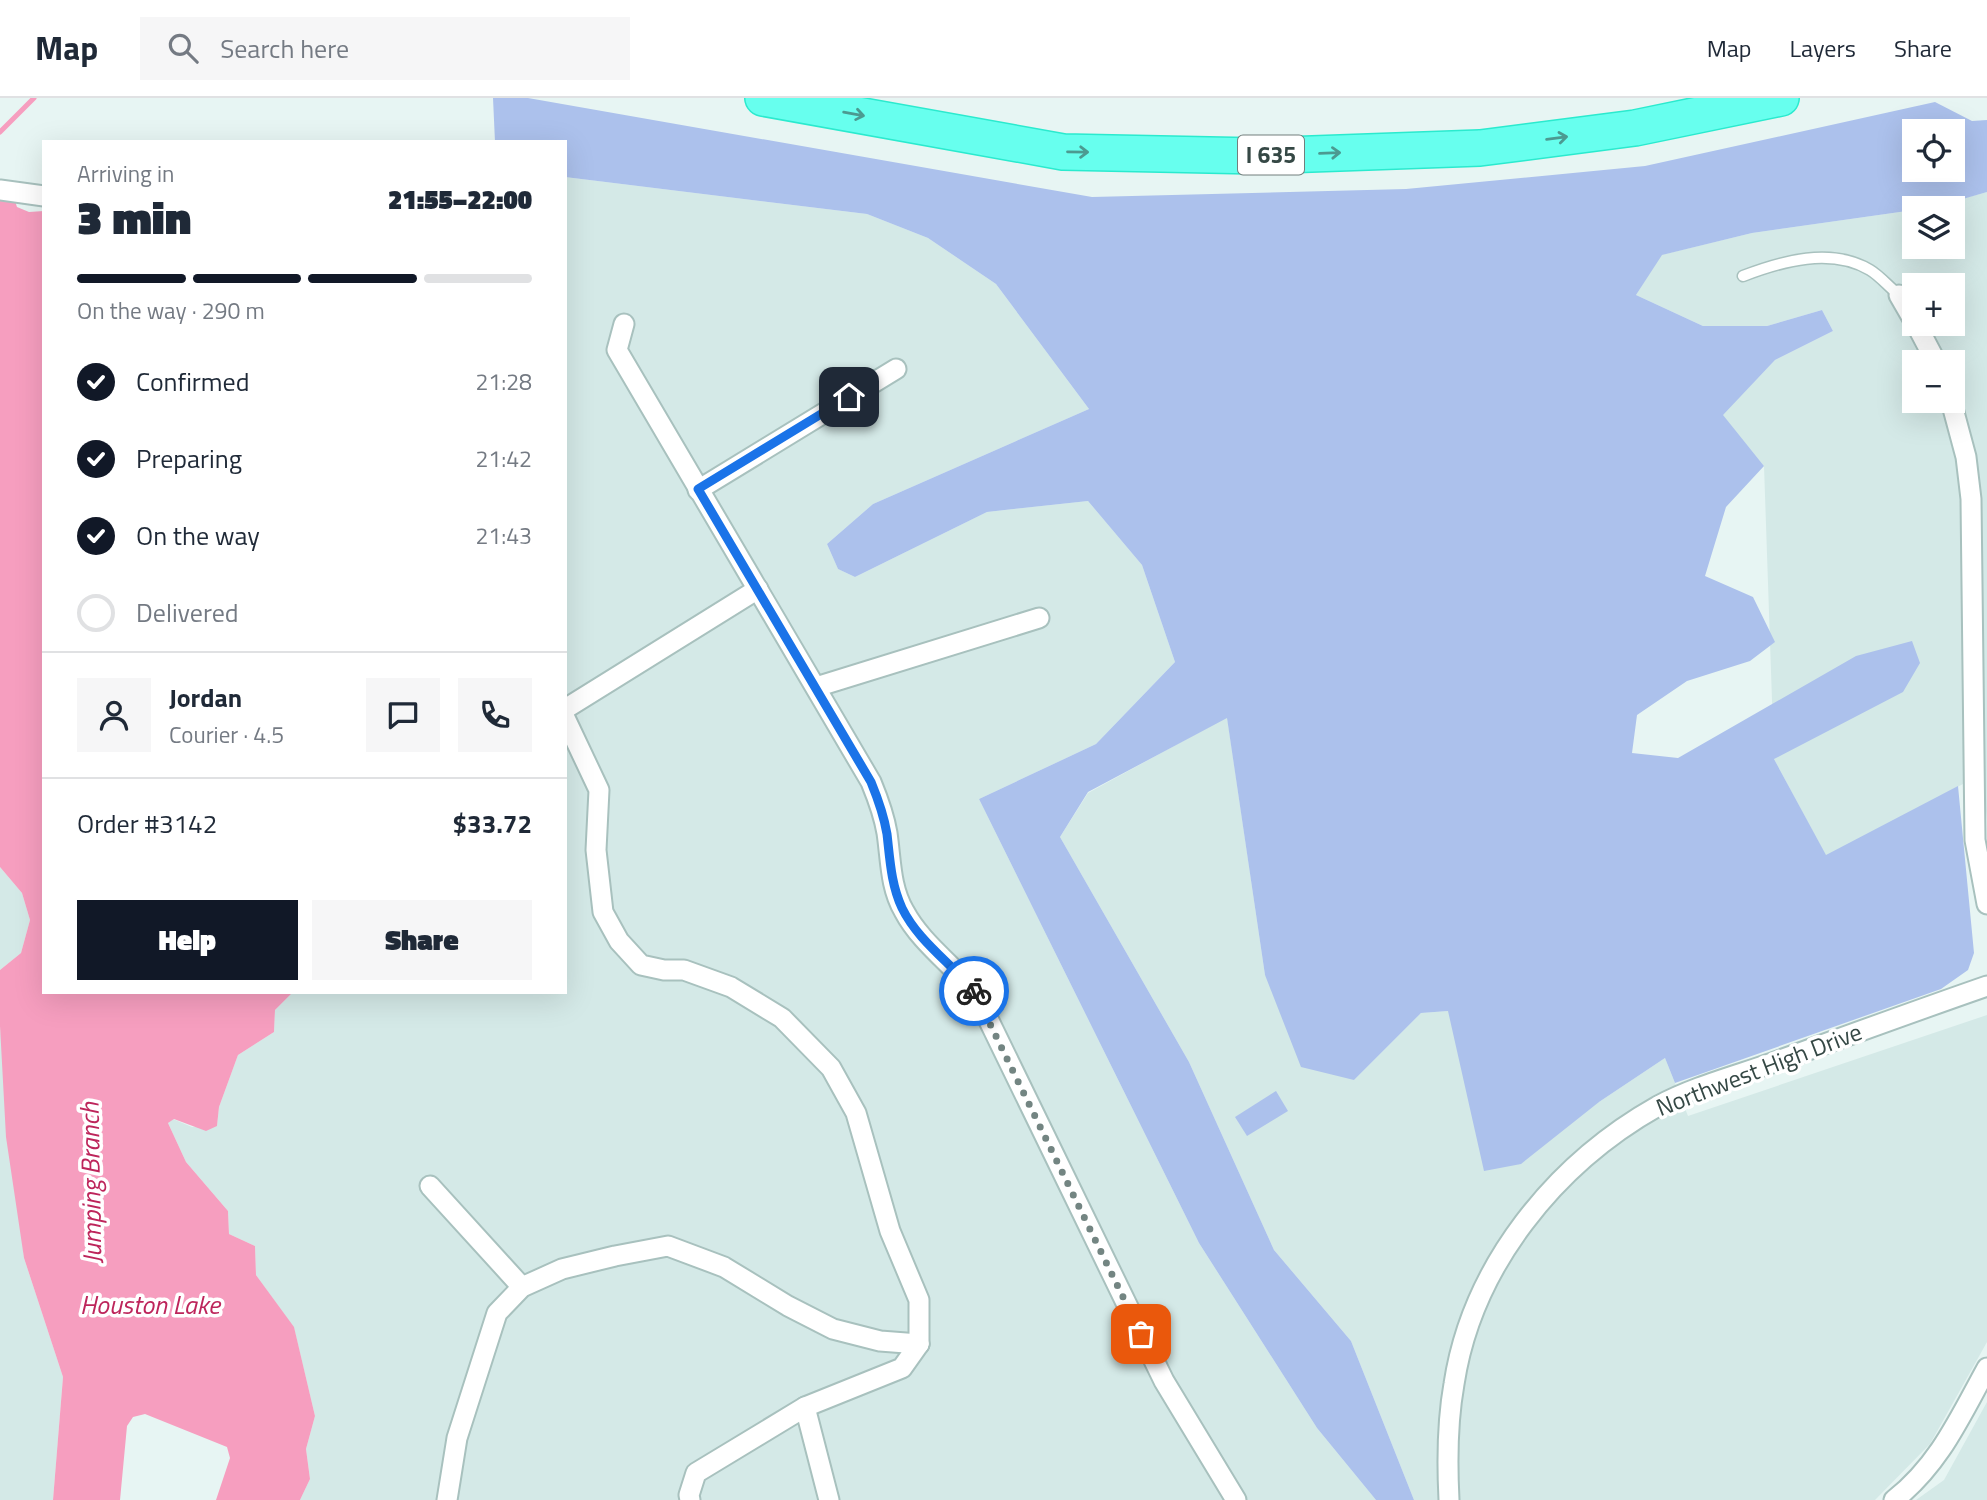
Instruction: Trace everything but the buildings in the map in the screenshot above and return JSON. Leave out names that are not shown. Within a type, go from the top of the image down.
[{"type":"highway","name":"I 635","points":[[763,98],[1063,152],[1258,156],[1480,148],[1635,128],[1781,98]]},
{"type":"street","points":[[0,190],[34,195]]},
{"type":"street","points":[[1899,295],[1902,300]]},
{"type":"street","points":[[624,324],[617,350],[871,782],[881,807],[887,832],[890,871],[903,910],[927,942],[975,992],[1164,1381],[1236,1500]]},
{"type":"street","points":[[698,489],[896,369]]},
{"type":"street","points":[[1954,413],[1966,457],[1971,499],[1975,840],[1987,904]]},
{"type":"street","points":[[567,708],[758,589]]},
{"type":"street","points":[[816,687],[1039,618]]},
{"type":"street","points":[[567,722],[599,790],[596,850],[603,912],[619,941],[642,965],[664,970],[684,970],[731,987],[782,1018],[831,1068],[856,1113],[890,1231],[919,1300],[919,1344],[902,1368],[804,1407],[696,1473],[690,1500]]},
{"type":"street","name":"Northwest High Drive","points":[[1449,1500],[1448,1422],[1454,1380],[1479,1297],[1523,1223],[1577,1165],[1630,1124],[1660,1105],[1987,986]]},
{"type":"street","points":[[430,1186],[522,1287]]},
{"type":"street","points":[[447,1500],[457,1438],[497,1313],[522,1287],[562,1269],[668,1246],[724,1267],[788,1306],[833,1329],[880,1341],[919,1344]]},
{"type":"street","points":[[1894,1500],[1915,1484],[1941,1451],[1987,1368]]},
{"type":"street","points":[[804,1407],[830,1500]]},
{"type":"lane","points":[[1743,275],[1774,264],[1833,257],[1870,270],[1899,295]]},
{"type":"shaded area","points":[[493,98],[528,98],[1092,197],[1406,189],[1645,166],[1935,102],[1972,121],[1987,120],[1987,192],[1965,198],[1965,196],[1902,196],[1902,212],[1752,233],[1662,255],[1636,295],[1703,326],[1767,326],[1822,310],[1833,331],[1775,360],[1723,415],[1764,466],[1726,507],[1705,576],[1753,597],[1775,642],[1750,661],[1687,681],[1637,715],[1632,753],[1678,758],[1856,656],[1912,641],[1920,663],[1903,692],[1774,759],[1826,855],[1958,786],[1974,953],[1968,970],[1941,989],[1675,1083],[1665,1058],[1599,1102],[1521,1164],[1484,1171],[1448,1011],[1421,1013],[1354,1080],[1301,1067],[1265,975],[1227,718],[1088,792],[1060,837],[1189,1062],[1274,1250],[1351,1341],[1414,1500],[1376,1500],[1317,1428],[1199,1243],[979,799],[1096,744],[1175,662],[1142,565],[1088,501],[987,512],[855,577],[838,569],[827,544],[873,504],[1089,409],[996,284],[928,238],[867,214],[567,177],[567,140],[495,140]]},
{"type":"shaded area","points":[[567,177],[867,214],[928,238],[996,284],[1089,409],[873,504],[827,544],[838,569],[855,577],[987,512],[1088,501],[1142,565],[1175,662],[1096,744],[979,799],[1199,1243],[1317,1428],[1376,1500],[300,1500],[310,1479],[306,1449],[315,1416],[294,1328],[256,1275],[255,1246],[229,1234],[228,1211],[186,1162],[168,1123],[173,1119],[192,1127],[217,1126],[219,1107],[238,1055],[274,1032],[275,1010],[291,994],[567,994]]},
{"type":"shaded area","points":[[1987,192],[1987,820],[1982,774],[1826,856],[1774,759],[1764,466],[1722,415],[1775,360],[1833,331],[1822,310],[1767,326],[1703,326],[1636,295],[1661,255],[1752,233],[1902,212],[1902,259],[1965,259],[1965,198]]},
{"type":"shaded area","points":[[1227,717],[1265,975],[1354,1080],[1421,1013],[1448,1011],[1599,1102],[1665,1058],[1688,1116],[1987,1015],[1987,1342],[1930,1444],[1875,1500],[1414,1500],[1351,1341],[1274,1250],[1189,1062],[1060,837],[1088,793]]},
{"type":"shaded area","points":[[0,867],[22,893],[30,920],[21,953],[0,970]]},
{"type":"shaded area","points":[[0,1026],[24,1258],[63,1377],[53,1500],[0,1500]]},
{"type":"shaded area","points":[[1276,1091],[1288,1111],[1247,1136],[1235,1117]]},
{"type":"shaded area","points":[[1987,1402],[1987,1500],[1916,1500],[1944,1480]]},
{"type":"water","name":"Houston Lake","points":[[0,199],[15,201],[17,207],[29,212],[42,211],[42,994],[291,994],[275,1010],[274,1032],[238,1055],[219,1107],[217,1126],[206,1131],[174,1119],[168,1123],[186,1162],[228,1211],[229,1234],[255,1246],[256,1275],[294,1327],[315,1416],[306,1449],[310,1479],[300,1500],[216,1500],[230,1458],[227,1447],[145,1414],[133,1417],[127,1426],[120,1500],[53,1500],[63,1377],[24,1258],[6,1137],[0,1026],[0,970],[21,953],[30,920],[22,893],[0,867]]},
{"type":"waterway","name":"Jumping Branch","points":[[0,132],[34,98]]},
{"type":"way so far","points":[[974,991],[1141,1334]]},
{"type":"route","points":[[849,397],[698,489],[871,782],[881,807],[887,832],[890,871],[903,910],[927,942],[974,991]]}]
